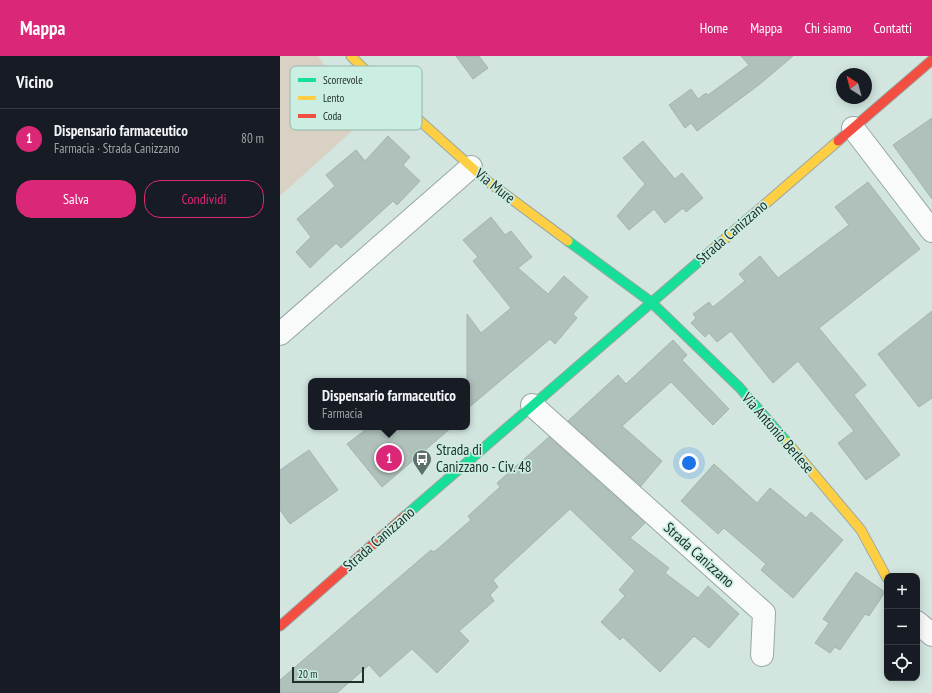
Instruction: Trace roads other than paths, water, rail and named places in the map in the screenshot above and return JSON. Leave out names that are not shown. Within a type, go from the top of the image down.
[{"type":"street","name":"Via Mure","points":[[351,56],[361,66]]},
{"type":"street","name":"Strada Canizzano","points":[[280,626],[532,405],[932,60]]},
{"type":"street","name":"Via Mure","points":[[422,123],[471,167],[651,302]]},
{"type":"street","points":[[853,128],[932,232]]},
{"type":"street","points":[[280,334],[471,167]]},
{"type":"street","name":"Via Antonio Berlese","points":[[651,302],[739,387],[791,447],[861,530],[884,573]]},
{"type":"street","name":"Strada Canizzano","points":[[532,405],[764,613],[762,655]]},
{"type":"street","points":[[920,625],[932,635]]},
{"type":"place","name":"Dispensario farmaceutico","points":[[389,458]]},
{"type":"place","name":"Strada di Canizzano - Civ. 48","points":[[422,476]]}]
